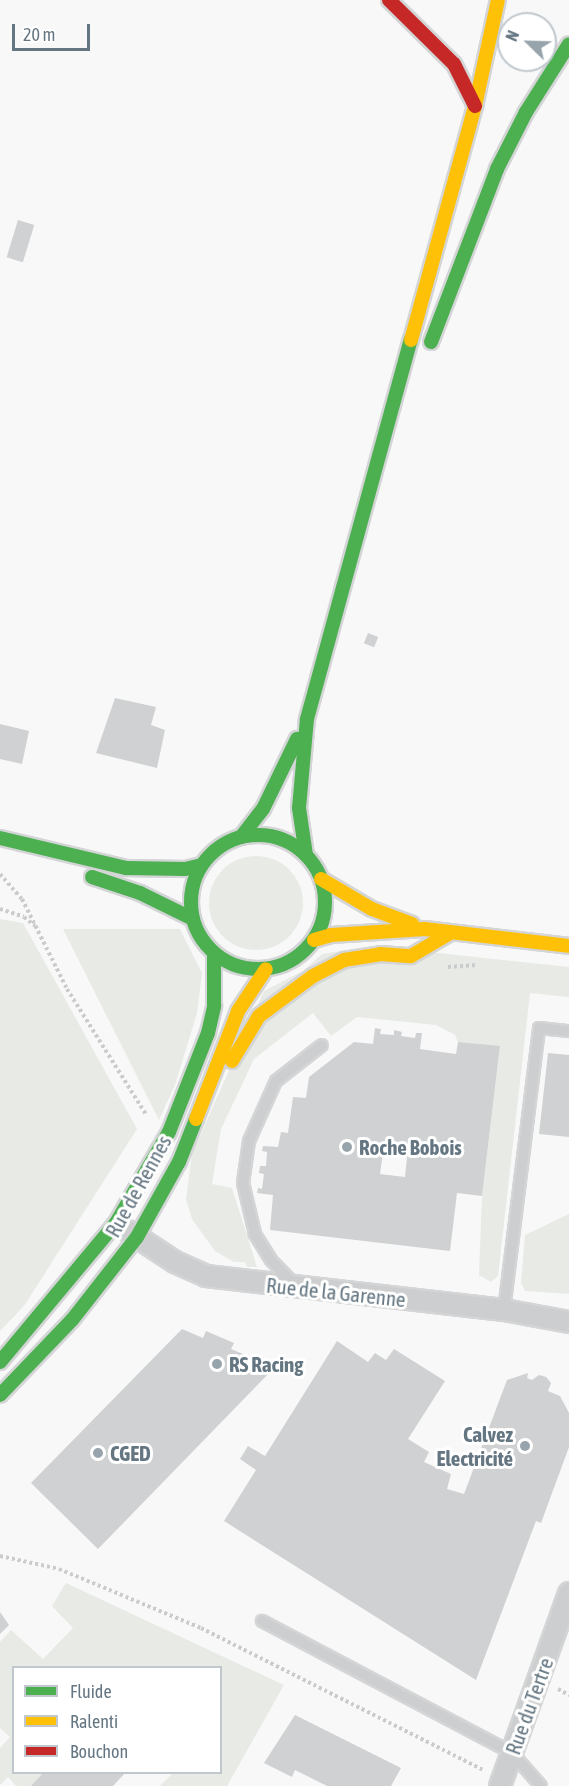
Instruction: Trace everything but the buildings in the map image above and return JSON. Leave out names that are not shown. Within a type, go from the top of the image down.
[{"type":"main road","points":[[389,0],[454,64],[475,106]]},
{"type":"main road","points":[[306,855],[277,837],[242,837],[219,847],[202,865],[191,891],[193,919],[214,954],[239,967],[267,969],[293,960],[314,940],[325,910],[321,879],[306,855],[299,808],[307,719],[475,106],[498,0]]},
{"type":"main road","points":[[428,351],[497,169],[526,112],[569,44]]},
{"type":"main road","points":[[363,517],[412,395]]},
{"type":"main road","points":[[242,837],[263,809],[307,719]]},
{"type":"main road","points":[[0,838],[126,868],[185,869],[202,865]]},
{"type":"main road","points":[[78,873],[130,889],[193,919]]},
{"type":"main road","points":[[321,879],[372,909],[425,929],[569,946]]},
{"type":"main road","points":[[314,940],[331,935],[425,929]]},
{"type":"main road","points":[[198,1117],[259,1016],[313,976],[344,960],[380,954],[411,956],[450,933]]},
{"type":"main road","name":"Rue de Rennes","points":[[0,1362],[51,1305],[116,1223],[169,1132],[197,1068],[214,1006],[214,954]]},
{"type":"main road","name":"Rue de Rennes","points":[[0,1395],[72,1320],[136,1237],[179,1162],[198,1117],[224,1040],[247,995],[267,969]]},
{"type":"street","name":"Rue de la Garenne","points":[[116,1223],[175,1262],[206,1276],[504,1310],[569,1322]]},
{"type":"street","name":"Rue du Tertre","points":[[501,1783],[569,1593]]},
{"type":"lane","points":[[504,1310],[538,1028],[569,1031]]},
{"type":"lane","points":[[299,1288],[271,1260],[255,1233],[243,1183],[249,1141],[276,1081],[322,1045]]},
{"type":"lane","points":[[262,1621],[512,1753],[541,1786]]},
{"type":"path","points":[[0,874],[22,899],[38,929],[24,916],[0,909]]},
{"type":"path","points":[[0,1556],[59,1569],[201,1628],[501,1783]]},
{"type":"shaded area","points":[[256,856],[274,860],[289,870],[299,885],[303,903],[299,921],[289,936],[274,946],[256,950],[238,946],[223,936],[213,921],[209,903],[213,885],[223,870],[238,860]]},
{"type":"shaded area","points":[[0,919],[23,923],[137,1129],[24,1306],[0,1331]]},
{"type":"shaded area","points":[[63,929],[180,929],[202,973],[197,1013],[175,1085],[159,1120]]},
{"type":"shaded area","points":[[373,946],[569,967],[569,997],[530,993],[498,1276],[491,1282],[479,1275],[482,1196],[500,1047],[458,1042],[455,1035],[436,1025],[357,1017],[331,1036],[313,1013],[254,1059],[221,1129],[212,1184],[232,1188],[257,1267],[247,1267],[245,1262],[234,1262],[215,1251],[192,1219],[186,1199],[192,1154],[264,991],[303,971],[322,954]]},
{"type":"shaded area","points":[[569,1214],[569,1294],[525,1291],[521,1283],[525,1235]]},
{"type":"shaded area","points":[[66,1583],[284,1685],[227,1786],[160,1786],[172,1774],[222,1774],[222,1666],[12,1666],[12,1774],[43,1774],[31,1786],[16,1786],[8,1777],[0,1785],[0,1748],[10,1737],[0,1728],[0,1642],[11,1630],[43,1659],[73,1628],[52,1606]]},
{"type":"traffic: fast","points":[[431,342],[497,169],[526,112],[569,44]]},
{"type":"traffic: fast","points":[[306,855],[299,808],[307,719],[411,340]]},
{"type":"traffic: fast","points":[[241,837],[263,809],[297,739]]},
{"type":"traffic: fast","points":[[258,835],[284,840],[306,854],[320,876],[325,902],[320,928],[306,950],[284,964],[258,969],[232,964],[210,950],[196,928],[191,902],[196,876],[210,854],[232,840],[258,835]]},
{"type":"traffic: fast","points":[[0,838],[126,868],[185,869],[202,865]]},
{"type":"traffic: fast","points":[[92,877],[140,893],[193,919]]},
{"type":"traffic: fast","points":[[0,1362],[116,1223],[169,1132],[208,1033],[214,1006],[214,954]]},
{"type":"traffic: fast","points":[[0,1395],[72,1320],[137,1237],[179,1162],[196,1119]]},
{"type":"traffic: slow","points":[[411,340],[475,106],[498,0]]},
{"type":"traffic: slow","points":[[321,879],[372,909],[412,924]]},
{"type":"traffic: slow","points":[[314,940],[331,935],[425,929],[569,946]]},
{"type":"traffic: slow","points":[[232,1061],[259,1016],[313,976],[344,960],[380,954],[411,956],[450,933]]},
{"type":"traffic: slow","points":[[196,1119],[238,1011],[266,969]]},
{"type":"traffic: jam","points":[[389,0],[454,64],[475,106]]},
{"type":"place","name":"Roche Bobois","points":[[347,1147]]},
{"type":"place","name":"RS Racing","points":[[217,1364]]},
{"type":"place","name":"Calvez Electricité","points":[[525,1446]]},
{"type":"place","name":"CGED","points":[[98,1453]]}]
